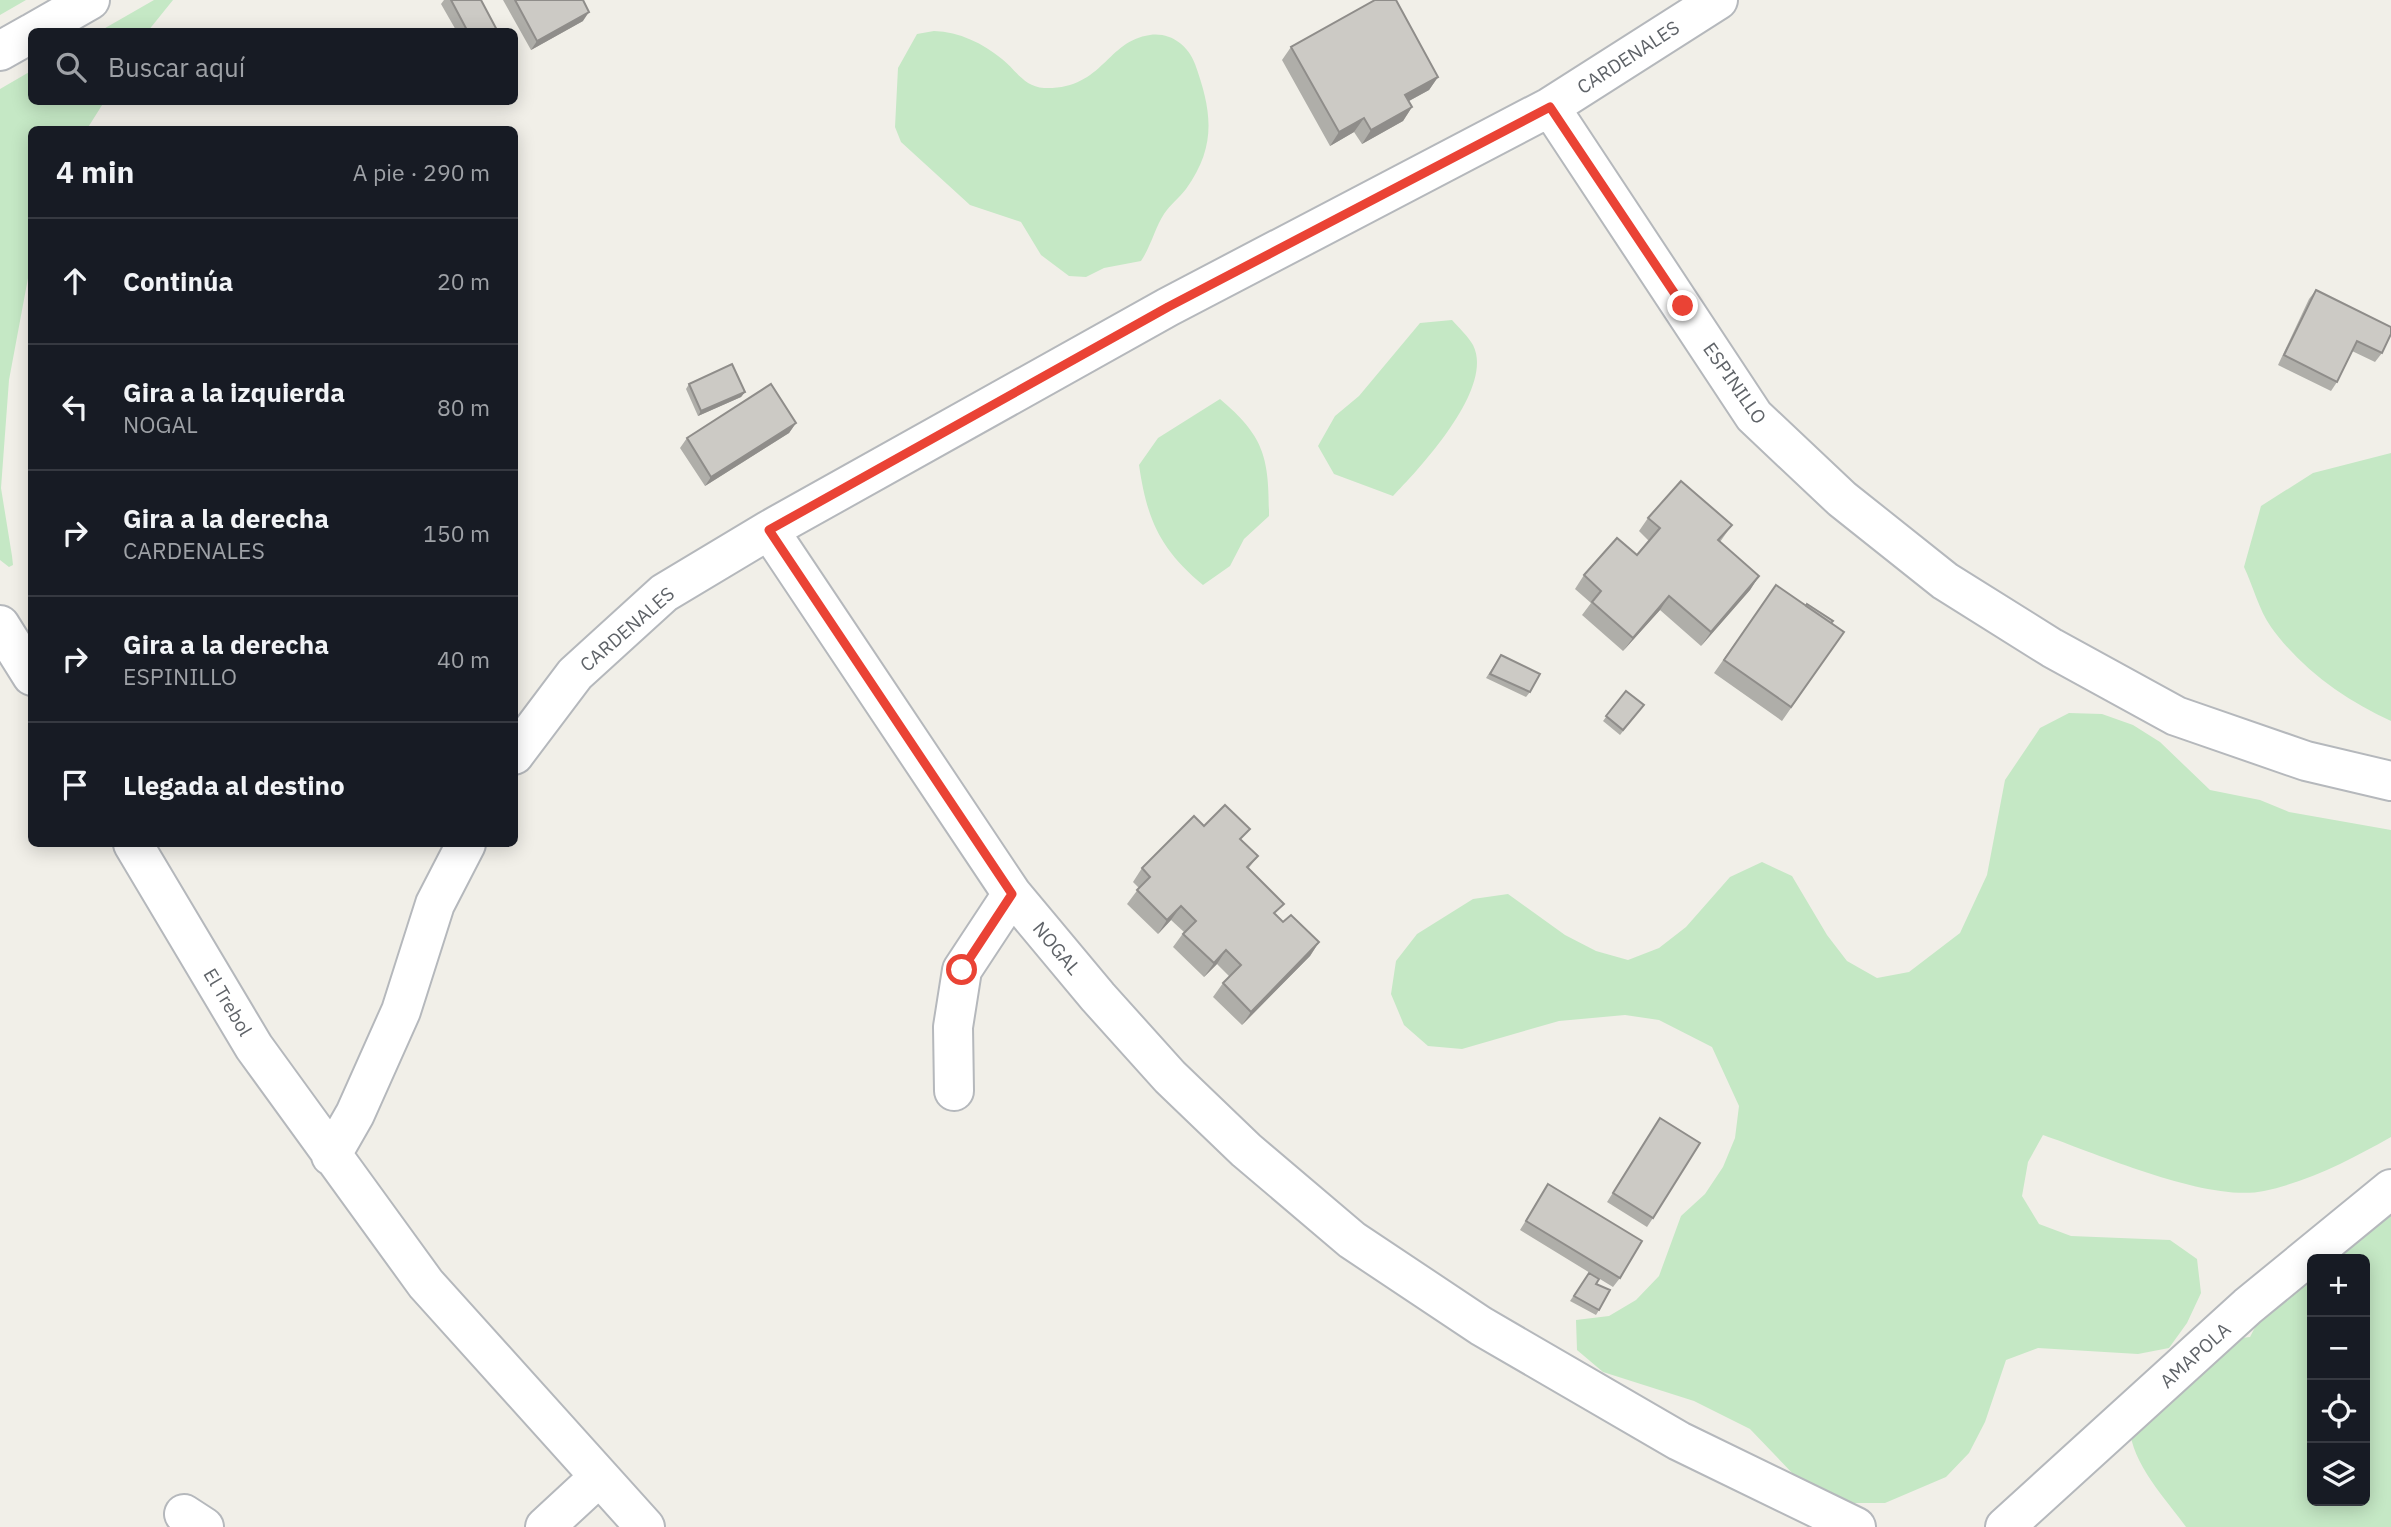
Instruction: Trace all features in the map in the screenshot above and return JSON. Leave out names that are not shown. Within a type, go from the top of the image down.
[{"type":"street","points":[[40,28],[90,0]]},
{"type":"street","name":"CARDENALES","points":[[518,750],[575,674],[664,593],[769,530],[1168,307],[1550,107],[1718,0]]},
{"type":"street","points":[[0,51],[28,35]]},
{"type":"street","name":"ESPINILLO","points":[[1550,107],[1754,416],[1842,499],[1945,581],[2052,648],[2176,716],[2306,761],[2391,781]]},
{"type":"street","name":"NOGAL","points":[[769,530],[1012,894],[1098,998],[1170,1077],[1246,1150],[1352,1240],[1481,1326],[1679,1441],[1856,1527]]},
{"type":"street","points":[[0,625],[28,670]]},
{"type":"street","name":"El Trebol","points":[[135,847],[254,1047],[426,1284],[645,1527]]},
{"type":"street","points":[[331,1156],[355,1114],[401,1011],[435,904],[464,847]]},
{"type":"street","points":[[954,1091],[953,1027],[962,970],[1012,894]]},
{"type":"street","name":"AMAPOLA","points":[[2005,1527],[2248,1306],[2391,1189]]},
{"type":"street","points":[[545,1527],[598,1477]]},
{"type":"green space","points":[[0,0],[26,0],[0,15]]},
{"type":"green space","points":[[154,0],[173,0],[150,28],[105,28]]},
{"type":"green space","points":[[934,31],[962,36],[979,43],[1031,85],[1044,88],[1064,87],[1079,81],[1092,74],[1123,46],[1150,35],[1171,38],[1188,51],[1205,97],[1208,113],[1207,143],[1196,173],[1164,214],[1141,261],[1104,268],[1086,277],[1069,276],[1041,255],[1021,222],[970,205],[901,142],[895,127],[898,68],[917,34]]},
{"type":"green space","points":[[28,73],[28,105],[102,105],[89,126],[28,126],[28,278],[9,380],[1,488],[13,565],[9,567],[0,560],[0,89]]},
{"type":"green space","points":[[1452,320],[1473,345],[1477,363],[1474,383],[1464,404],[1436,447],[1393,496],[1334,474],[1318,446],[1335,416],[1359,396],[1420,323]]},
{"type":"green space","points":[[1220,399],[1247,425],[1261,450],[1268,479],[1269,516],[1244,539],[1230,566],[1203,585],[1176,559],[1158,532],[1146,502],[1139,465],[1158,438]]},
{"type":"green space","points":[[2391,453],[2391,721],[2341,693],[2296,656],[2271,627],[2244,567],[2261,506],[2313,473]]},
{"type":"green space","points":[[2069,713],[2102,714],[2133,725],[2160,742],[2210,790],[2260,800],[2289,812],[2391,830],[2391,1137],[2314,1176],[2264,1191],[2241,1193],[2184,1184],[2153,1175],[2043,1135],[2028,1162],[2022,1196],[2039,1224],[2071,1236],[2170,1240],[2197,1259],[2201,1293],[2187,1323],[2169,1348],[2138,1354],[2038,1348],[2006,1360],[1985,1422],[1969,1453],[1946,1477],[1885,1503],[1854,1503],[1823,1493],[1794,1475],[1750,1429],[1694,1401],[1603,1372],[1577,1350],[1576,1320],[1609,1316],[1636,1300],[1659,1276],[1681,1216],[1705,1194],[1723,1167],[1735,1138],[1739,1106],[1712,1047],[1659,1020],[1625,1015],[1559,1021],[1462,1049],[1428,1046],[1404,1025],[1391,994],[1396,961],[1417,934],[1473,899],[1508,894],[1565,935],[1596,951],[1628,960],[1659,948],[1686,927],[1730,877],[1762,862],[1792,876],[1827,935],[1847,961],[1877,978],[1909,972],[1960,933],[1987,875],[2005,780],[2040,728]]},
{"type":"green space","points":[[2391,1205],[2391,1527],[2186,1527],[2143,1467],[2130,1433],[2132,1416],[2140,1401],[2179,1373],[2205,1345],[2219,1340],[2250,1337],[2264,1310],[2277,1300],[2278,1283],[2307,1257],[2307,1506],[2370,1506],[2370,1254],[2310,1254],[2377,1222]]},
{"type":"building","points":[[451,0],[481,0],[496,28],[466,28]]},
{"type":"building","points":[[515,0],[583,0],[589,12],[537,41]]},
{"type":"building","points":[[1375,0],[1396,0],[1438,77],[1405,95],[1412,107],[1371,130],[1364,118],[1339,132],[1291,47]]},
{"type":"building","points":[[2316,290],[2391,327],[2391,334],[2382,353],[2357,341],[2337,382],[2284,355]]},
{"type":"building","points":[[732,364],[745,392],[701,411],[689,384]]},
{"type":"building","points":[[771,384],[796,423],[711,477],[687,438]]},
{"type":"building","points":[[1681,481],[1732,525],[1718,540],[1759,576],[1711,632],[1669,596],[1633,638],[1592,602],[1601,591],[1584,575],[1617,538],[1637,555],[1660,528],[1648,518]]},
{"type":"building","points":[[1776,585],[1844,632],[1791,707],[1724,660]]},
{"type":"building","points":[[1807,604],[1833,621],[1831,623],[1806,606]]},
{"type":"building","points":[[1501,655],[1540,674],[1530,692],[1490,674]]},
{"type":"building","points":[[1626,691],[1644,705],[1623,730],[1606,716]]},
{"type":"building","points":[[1225,805],[1250,829],[1240,839],[1258,856],[1247,867],[1284,904],[1274,913],[1283,922],[1291,915],[1319,942],[1251,1012],[1223,983],[1241,965],[1226,950],[1214,963],[1183,934],[1196,921],[1181,906],[1167,920],[1137,890],[1150,877],[1142,868],[1194,816],[1204,826]]},
{"type":"building","points":[[1660,1118],[1700,1143],[1653,1218],[1613,1193]]},
{"type":"building","points":[[1548,1184],[1642,1241],[1620,1278],[1526,1221]]},
{"type":"building","points":[[1589,1273],[1599,1279],[1596,1284],[1610,1290],[1599,1310],[1574,1296]]},
{"type":"route","points":[[962,970],[1012,894],[769,530],[1168,307],[1550,107],[1683,306]]}]
